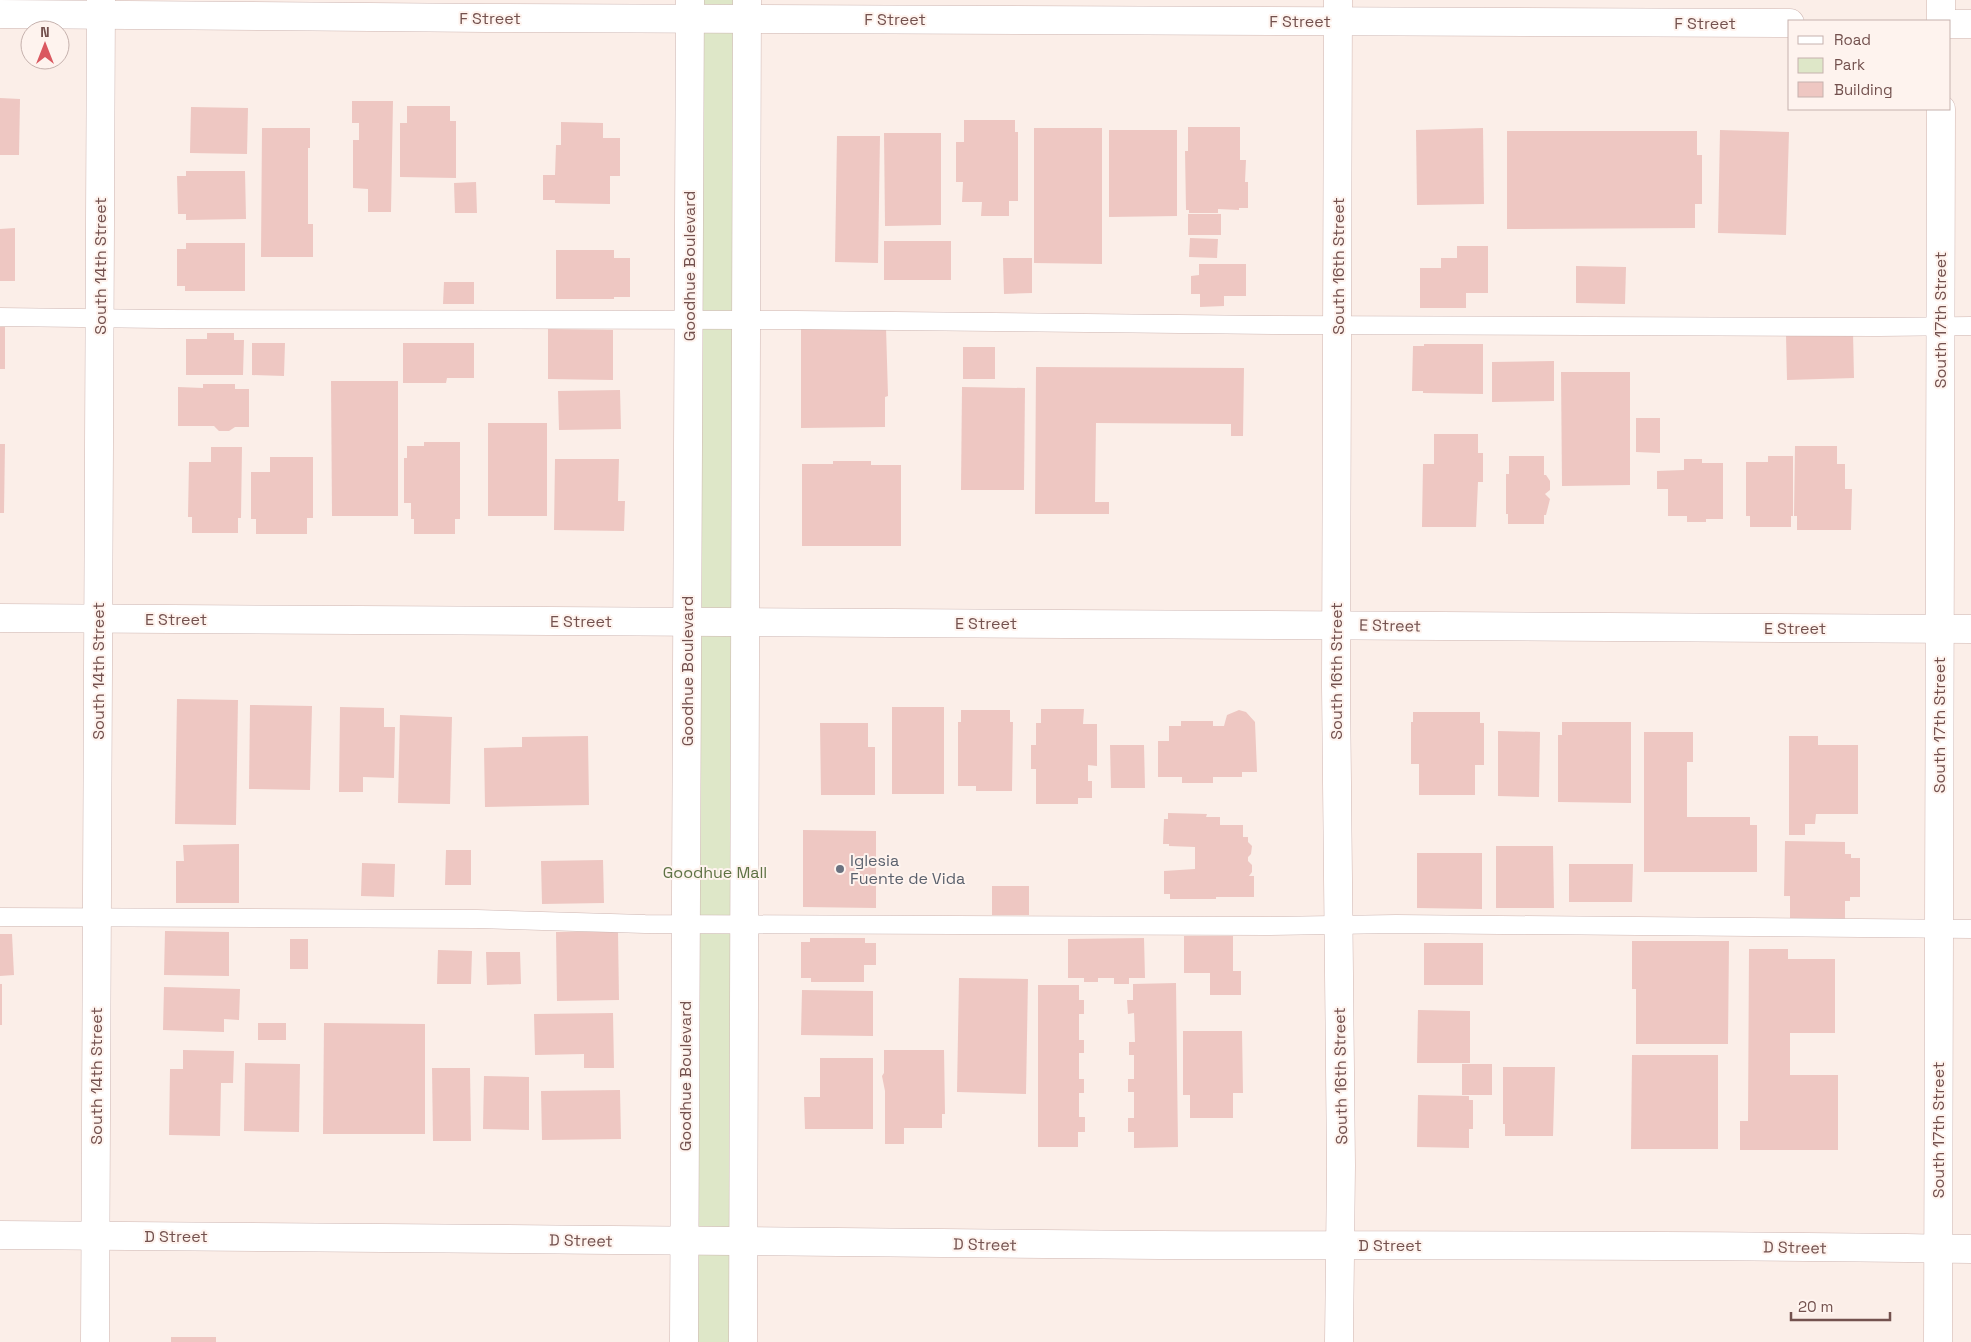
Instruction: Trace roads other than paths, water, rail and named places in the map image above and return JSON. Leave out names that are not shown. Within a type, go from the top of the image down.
[{"type":"street","points":[[1941,0],[1941,20]]},
{"type":"street","name":"F Street","points":[[0,14],[101,8],[1338,10],[1788,23]]},
{"type":"street","name":"South 14th Street","points":[[95,1342],[101,8]]},
{"type":"street","name":"Goodhue Boulevard","points":[[684,1342],[690,10]]},
{"type":"street","points":[[743,1342],[748,10]]},
{"type":"street","name":"South 16th Street","points":[[1338,10],[1336,624],[1339,1342]]},
{"type":"street","points":[[1951,24],[1971,24]]},
{"type":"street","name":"South 17th Street","points":[[1938,1342],[1941,110]]},
{"type":"street","name":"E Street","points":[[0,618],[1971,629]]},
{"type":"street","name":"D Street","points":[[0,1235],[438,1237],[743,1242],[1971,1249]]},
{"type":"lane","points":[[0,317],[1879,328],[1971,326]]},
{"type":"lane","points":[[0,917],[477,919],[685,924],[1396,924],[1971,929]]},
{"type":"place","name":"Iglesia Fuente de Vida","points":[[840,869]]},
{"type":"park label","name":"Goodhue Mall","points":[[715,872]]}]
